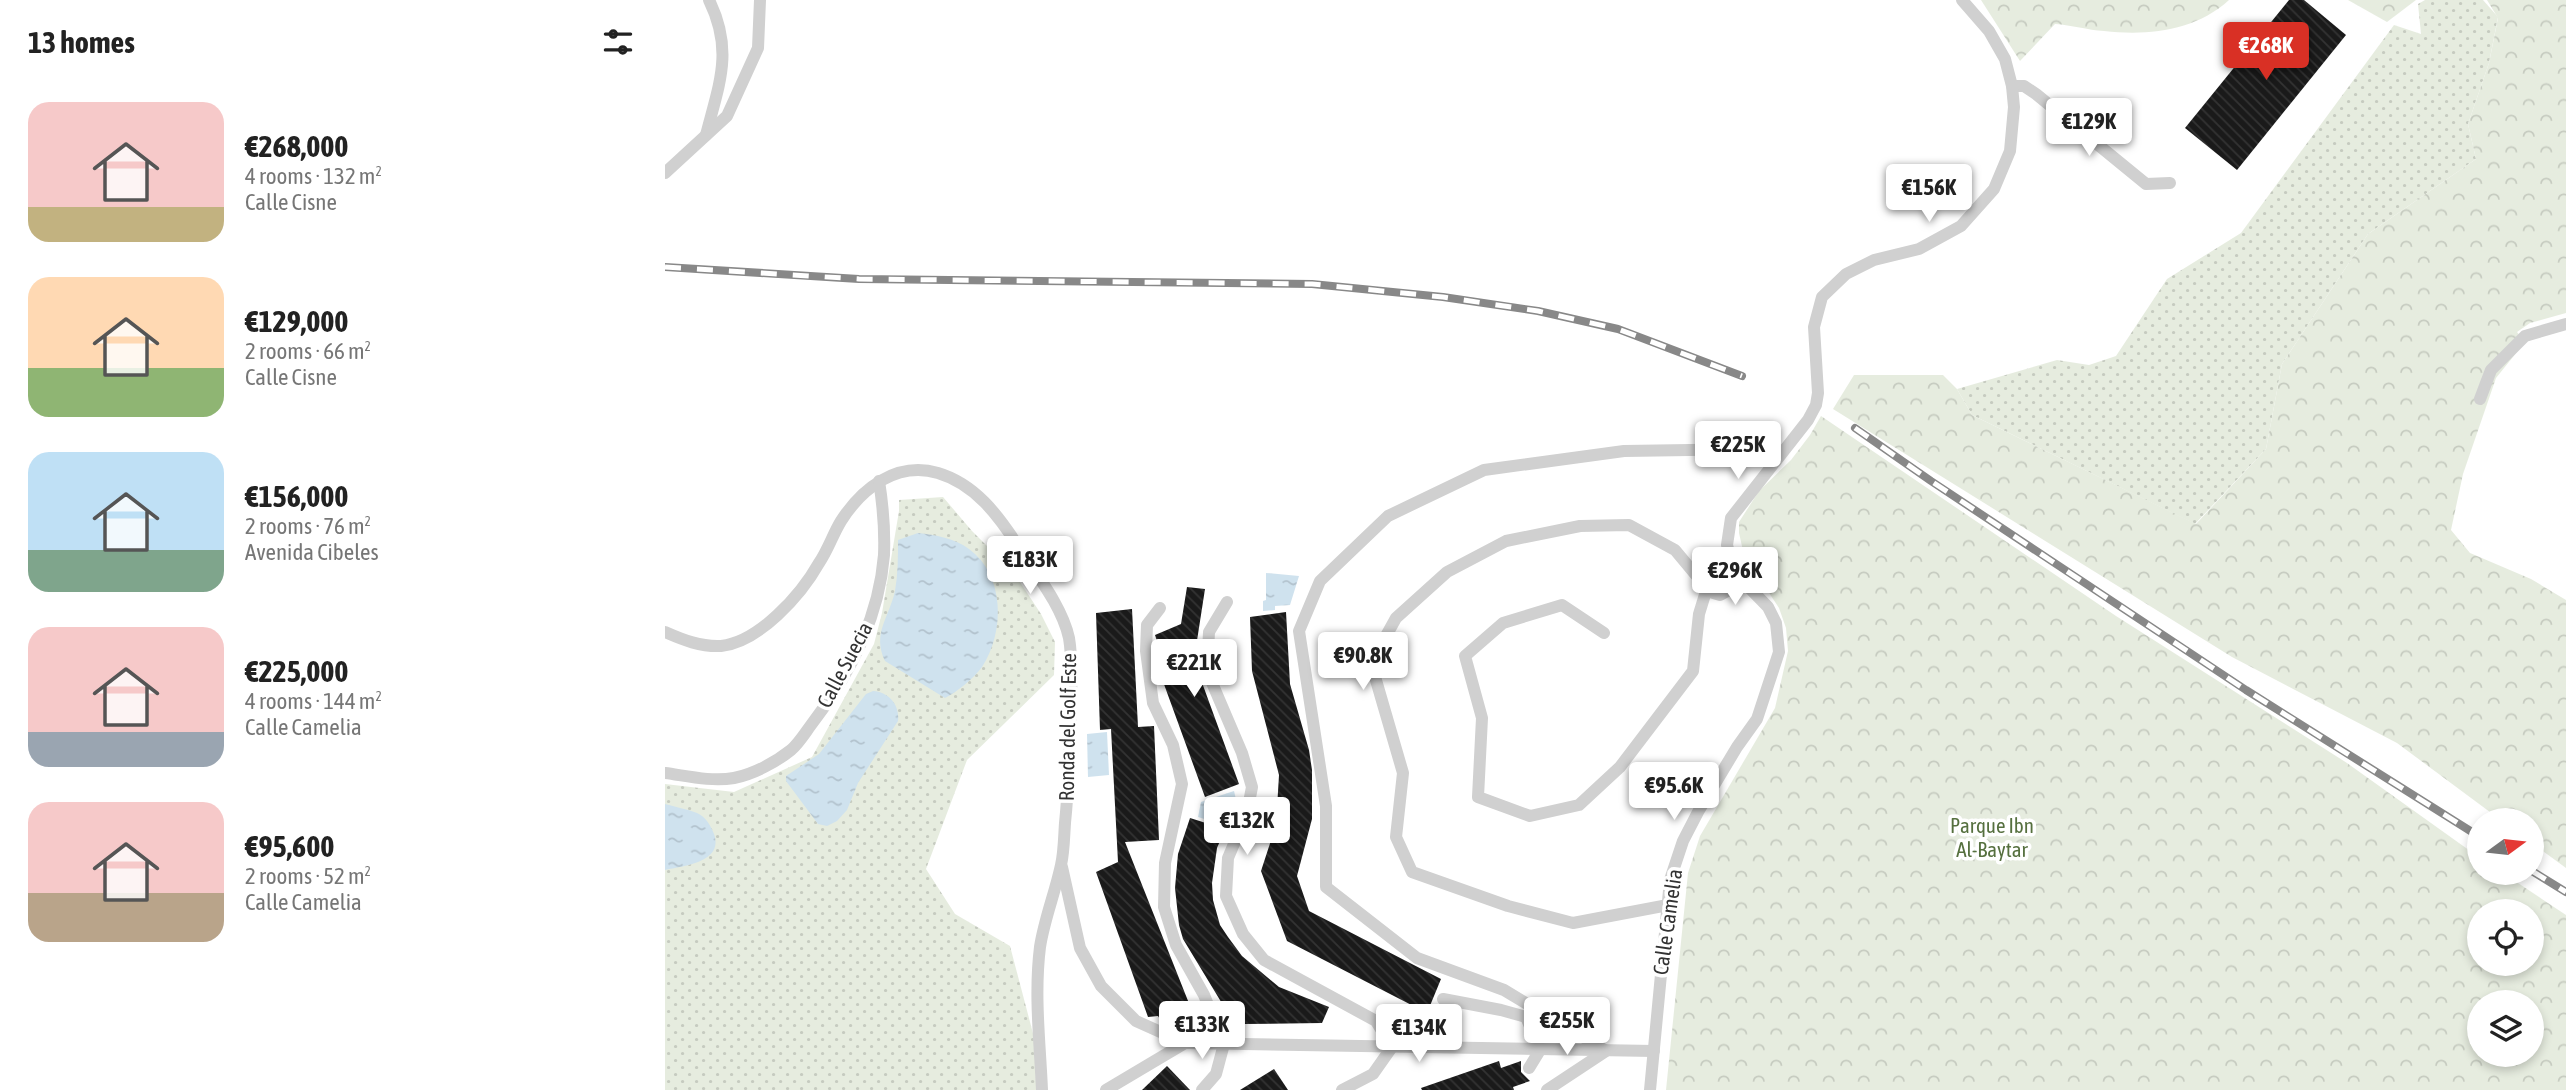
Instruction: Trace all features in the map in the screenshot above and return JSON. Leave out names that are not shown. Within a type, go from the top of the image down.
[{"type":"street","points":[[706,135],[725,62],[722,35],[709,0]]},
{"type":"street","points":[[665,173],[727,116],[758,48],[760,0]]},
{"type":"street","points":[[1668,905],[1573,923],[1507,906],[1412,872],[1396,837],[1403,773],[1371,663],[1396,618],[1447,572],[1506,541],[1580,526],[1629,526],[1675,550],[1707,588],[1720,595],[1730,592],[1735,583],[1727,545],[1731,518],[1808,420],[1816,405],[1818,393],[1814,327],[1822,297],[1846,274],[1874,260],[1919,248],[1961,226],[1994,189],[2010,151],[2013,122],[2012,86],[2005,59],[1989,31],[1962,0]]},
{"type":"street","points":[[2012,86],[2024,86],[2036,94],[2146,184],[2170,183]]},
{"type":"street","points":[[2480,399],[2491,370],[2525,337],[2566,324]]},
{"type":"street","points":[[1606,1051],[1504,990],[1417,958],[1326,887],[1326,806],[1299,631],[1320,581],[1388,516],[1484,470],[1624,451],[1756,449],[1776,458]]},
{"type":"street","name":"Ronda del Golf Este","points":[[665,632],[701,645],[723,646],[747,638],[792,599],[819,564],[842,521],[859,498],[879,481],[893,474],[908,471],[934,472],[958,480],[986,503],[1009,532],[1059,613],[1069,637],[1070,770],[1061,863],[1040,945],[1038,976],[1042,1090]]},
{"type":"street","name":"Calle Suecia","points":[[665,773],[714,779],[733,778],[753,772],[793,748],[831,699],[856,655],[873,614],[883,558],[884,514],[879,481]]},
{"type":"street","points":[[1604,633],[1562,605],[1503,623],[1465,656],[1482,718],[1478,797],[1530,816],[1579,805],[1620,767],[1693,671],[1699,614],[1707,588],[1705,573],[1713,566],[1727,565],[1734,573]]},
{"type":"street","name":"Calle Camelia","points":[[1650,1090],[1670,880],[1683,841],[1737,747],[1757,719],[1779,652],[1776,623],[1768,607],[1734,573]]},
{"type":"street","points":[[1227,602],[1209,632],[1207,671],[1242,753],[1252,787],[1247,813],[1228,858],[1226,896],[1243,934],[1264,960],[1376,1021],[1392,1047]]},
{"type":"street","points":[[1160,608],[1147,625],[1146,651],[1153,702],[1173,745],[1182,784],[1165,863],[1164,907],[1176,945],[1203,995],[1224,1044],[1216,1074],[1202,1090]]},
{"type":"street","points":[[1061,863],[1080,948],[1101,986],[1136,1021],[1185,1043],[1654,1051]]},
{"type":"street","points":[[1443,999],[1526,1017],[1540,1050]]},
{"type":"street","points":[[1106,1090],[1185,1043]]},
{"type":"street","points":[[1342,1090],[1373,1074],[1392,1047]]},
{"type":"street","points":[[1529,1068],[1540,1050]]},
{"type":"street","points":[[1547,1090],[1606,1051]]},
{"type":"green space","points":[[1981,0],[2229,0],[2201,19],[2154,32],[2121,32],[2055,24],[2020,61]]},
{"type":"green space","points":[[2348,0],[2416,0],[2387,22]]},
{"type":"green space","points":[[2425,0],[2483,0],[2498,17],[2489,63],[2468,124],[2476,159],[2368,234],[2282,364],[2266,449],[2195,524],[1972,415],[1957,389],[2057,360],[2089,365],[2116,356],[2167,279],[2241,233],[2394,25],[2421,34],[2418,4]]},
{"type":"green space","points":[[2487,0],[2566,0],[2566,313],[2530,323],[2517,332],[2525,342],[2496,378],[2463,474],[2451,530],[2470,553],[2531,579],[2566,600],[2566,868],[2545,853],[2545,808],[2484,808],[2397,743],[2232,657],[1833,409],[1854,375],[1943,375],[1957,389],[1972,415],[2196,524],[2266,449],[2282,364],[2368,234],[2476,159],[2468,124],[2489,63],[2498,18]]},
{"type":"green space","name":"Parque Ibn Al-Baytar","points":[[1821,416],[2116,616],[2347,763],[2467,849],[2467,886],[2522,886],[2542,899],[2467,899],[2467,976],[2544,976],[2544,900],[2566,915],[2566,1090],[1666,1090],[1688,873],[1700,836],[1775,708],[1788,651],[1786,628],[1779,608],[1744,555],[1739,522],[1759,491],[1791,460]]},
{"type":"green space","points":[[943,497],[1014,573],[1041,614],[1055,642],[1054,675],[967,760],[926,869],[955,914],[1010,946],[1040,1060],[1038,1090],[665,1090],[665,784],[734,792],[812,757],[874,644],[882,613],[899,500]]},
{"type":"water","points":[[918,533],[951,540],[969,549],[981,560],[989,573],[998,605],[995,637],[990,653],[974,676],[945,698],[885,661],[881,651],[881,634],[896,585],[898,540]]},
{"type":"water","points":[[1266,573],[1299,576],[1290,605],[1275,606],[1275,610],[1263,611],[1263,601],[1266,600]]},
{"type":"water","points":[[873,691],[892,700],[898,721],[858,783],[847,810],[837,821],[827,826],[818,824],[786,781],[786,776],[819,754],[866,694]]},
{"type":"water","points":[[1107,732],[1109,775],[1088,777],[1087,734]]},
{"type":"water","points":[[1234,791],[1238,808],[1230,827],[1198,817],[1201,802]]},
{"type":"water","points":[[665,804],[697,813],[708,822],[716,843],[708,857],[665,870]]},
{"type":"building","points":[[2289,0],[2304,0],[2346,35],[2237,170],[2185,128]]},
{"type":"building","points":[[1187,587],[1205,589],[1196,647],[1189,647],[1239,784],[1205,797],[1157,665],[1164,663],[1155,635],[1181,624]]},
{"type":"building","points":[[1132,609],[1138,727],[1154,726],[1159,840],[1125,842],[1196,1021],[1174,1028],[1163,1024],[1158,1016],[1148,1017],[1096,872],[1118,862],[1111,729],[1100,730],[1096,613]]},
{"type":"building","points":[[1286,612],[1290,684],[1312,770],[1312,819],[1297,876],[1309,911],[1441,979],[1427,1013],[1287,941],[1261,871],[1276,825],[1279,775],[1252,671],[1250,617]]},
{"type":"building","points":[[1190,818],[1225,829],[1217,848],[1212,883],[1213,900],[1220,925],[1242,956],[1279,987],[1329,1007],[1322,1023],[1244,1024],[1235,1020],[1226,1010],[1183,939],[1179,925],[1175,888],[1178,854]]},
{"type":"building","points":[[1499,1061],[1501,1068],[1521,1061],[1521,1072],[1530,1081],[1513,1087],[1514,1090],[1421,1088]]},
{"type":"building","points":[[1167,1066],[1190,1090],[1142,1090]]},
{"type":"building","points":[[1274,1069],[1288,1090],[1240,1090]]},
{"type":"railway","points":[[665,267],[859,279],[1312,284],[1443,297],[1538,311],[1618,329],[1742,376]]},
{"type":"railway","points":[[1855,428],[2246,690],[2467,829]]},
{"type":"railway","points":[[2545,879],[2566,892]]}]
